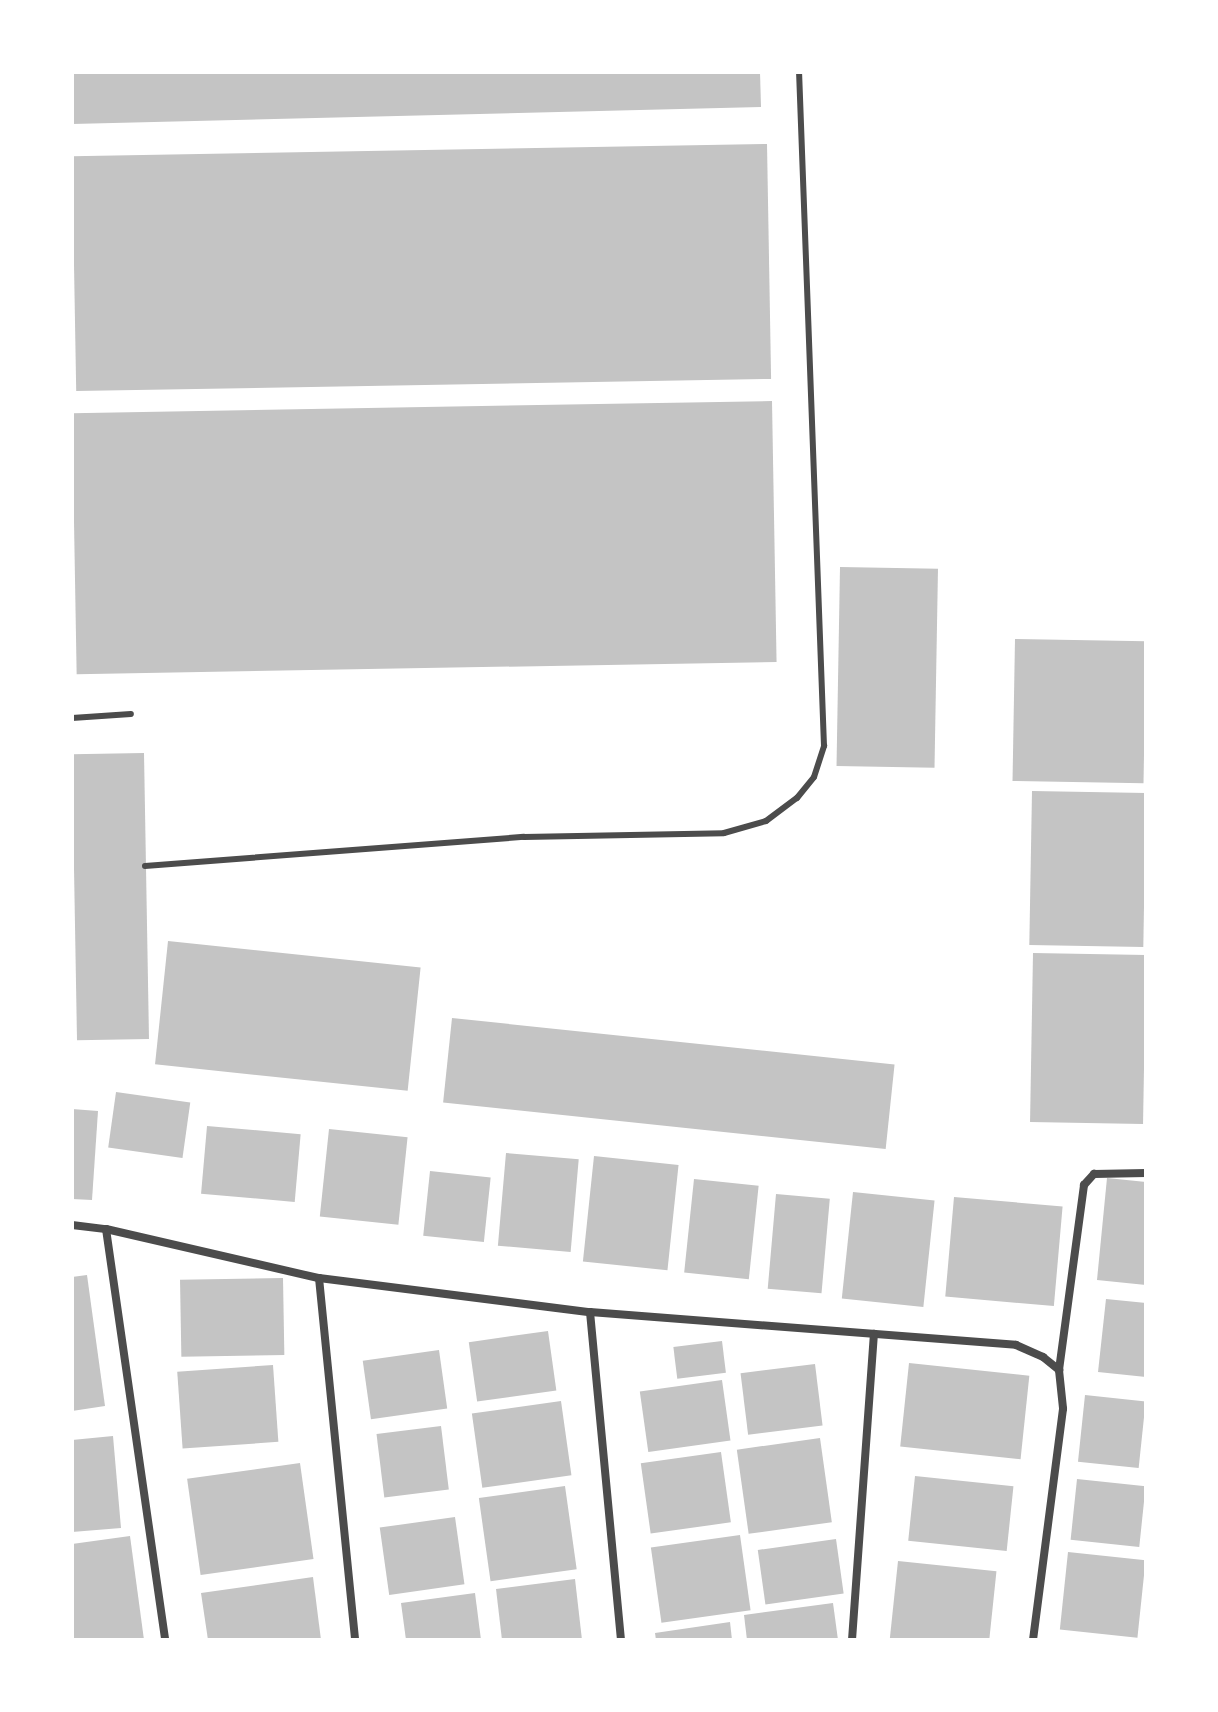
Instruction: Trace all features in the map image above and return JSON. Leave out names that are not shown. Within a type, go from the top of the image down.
[{"type":"street","points":[[1033,1640],[1060,1440],[1063,1409],[1059,1370],[1084,1185],[1094,1174],[1146,1173]]},
{"type":"street","points":[[72,1225],[106,1229],[319,1278],[590,1312],[1016,1345],[1043,1357],[1059,1370]]},
{"type":"street","points":[[106,1229],[165,1640]]},
{"type":"street","points":[[319,1278],[355,1640]]},
{"type":"street","points":[[590,1312],[621,1640]]},
{"type":"street","points":[[852,1640],[874,1334]]},
{"type":"lane","points":[[145,866],[524,837],[724,833],[766,821],[797,798],[814,777],[824,746],[799,72]]},
{"type":"lane","points":[[72,718],[131,714]]},
{"type":"building","points":[[72,72],[760,72],[761,107],[72,124]]},
{"type":"building","points":[[767,144],[771,379],[76,391],[72,156]]},
{"type":"building","points":[[772,401],[777,662],[77,674],[72,413]]},
{"type":"building","points":[[840,567],[938,569],[935,768],[837,766]]},
{"type":"building","points":[[1015,639],[1146,641],[1144,783],[1013,781]]},
{"type":"building","points":[[144,753],[149,1039],[77,1040],[72,754]]},
{"type":"building","points":[[1032,791],[1146,793],[1143,947],[1029,945]]},
{"type":"building","points":[[168,941],[421,968],[408,1091],[155,1064]]},
{"type":"building","points":[[1033,953],[1146,955],[1143,1124],[1030,1122]]},
{"type":"building","points":[[452,1018],[895,1065],[886,1149],[443,1103]]},
{"type":"building","points":[[116,1092],[190,1102],[182,1158],[108,1147]]},
{"type":"building","points":[[72,1109],[98,1111],[92,1200],[72,1199]]},
{"type":"building","points":[[207,1126],[301,1134],[295,1202],[201,1194]]},
{"type":"building","points":[[329,1129],[408,1137],[398,1225],[320,1217]]},
{"type":"building","points":[[506,1153],[579,1159],[571,1252],[498,1246]]},
{"type":"building","points":[[594,1156],[679,1165],[667,1270],[583,1261]]},
{"type":"building","points":[[430,1171],[491,1177],[484,1242],[423,1236]]},
{"type":"building","points":[[1107,1178],[1146,1182],[1146,1285],[1097,1280]]},
{"type":"building","points":[[694,1179],[759,1186],[749,1279],[684,1272]]},
{"type":"building","points":[[853,1192],[935,1201],[923,1307],[842,1298]]},
{"type":"building","points":[[776,1194],[830,1199],[822,1293],[768,1289]]},
{"type":"building","points":[[954,1197],[1063,1206],[1054,1306],[945,1297]]},
{"type":"building","points":[[87,1275],[105,1406],[72,1411],[72,1277]]},
{"type":"building","points":[[283,1278],[284,1355],[181,1357],[180,1280]]},
{"type":"building","points":[[1106,1299],[1146,1303],[1146,1377],[1098,1372]]},
{"type":"building","points":[[548,1331],[556,1390],[477,1402],[469,1342]]},
{"type":"building","points":[[722,1341],[726,1373],[677,1379],[673,1347]]},
{"type":"building","points":[[439,1350],[447,1408],[371,1419],[363,1361]]},
{"type":"building","points":[[909,1363],[1029,1376],[1021,1459],[900,1447]]},
{"type":"building","points":[[815,1364],[823,1426],[748,1435],[741,1373]]},
{"type":"building","points":[[273,1365],[278,1442],[183,1449],[177,1372]]},
{"type":"building","points":[[722,1380],[730,1440],[648,1452],[640,1392]]},
{"type":"building","points":[[1085,1395],[1146,1401],[1139,1468],[1078,1462]]},
{"type":"building","points":[[561,1401],[571,1475],[482,1488],[472,1414]]},
{"type":"building","points":[[441,1426],[449,1490],[384,1497],[376,1434]]},
{"type":"building","points":[[113,1436],[121,1528],[72,1532],[72,1440]]},
{"type":"building","points":[[820,1438],[832,1522],[749,1534],[737,1450]]},
{"type":"building","points":[[721,1452],[731,1522],[651,1534],[641,1463]]},
{"type":"building","points":[[300,1463],[313,1559],[201,1575],[187,1479]]},
{"type":"building","points":[[915,1476],[1013,1486],[1007,1551],[908,1541]]},
{"type":"building","points":[[1077,1479],[1146,1486],[1139,1547],[1071,1540]]},
{"type":"building","points":[[565,1486],[577,1569],[491,1581],[479,1498]]},
{"type":"building","points":[[455,1517],[464,1584],[389,1595],[380,1528]]},
{"type":"building","points":[[740,1535],[751,1610],[661,1623],[651,1548]]},
{"type":"building","points":[[130,1536],[144,1640],[72,1640],[72,1544]]},
{"type":"building","points":[[836,1539],[844,1593],[765,1604],[758,1550]]},
{"type":"building","points":[[1068,1552],[1146,1560],[1137,1638],[1060,1630]]},
{"type":"building","points":[[898,1561],[996,1571],[989,1640],[890,1640]]},
{"type":"building","points":[[313,1577],[321,1640],[208,1640],[201,1593]]},
{"type":"building","points":[[575,1579],[582,1640],[502,1640],[496,1589]]},
{"type":"building","points":[[475,1593],[481,1640],[406,1640],[401,1603]]},
{"type":"building","points":[[833,1603],[838,1640],[747,1640],[744,1615]]},
{"type":"building","points":[[730,1622],[732,1640],[656,1640],[655,1633]]}]
